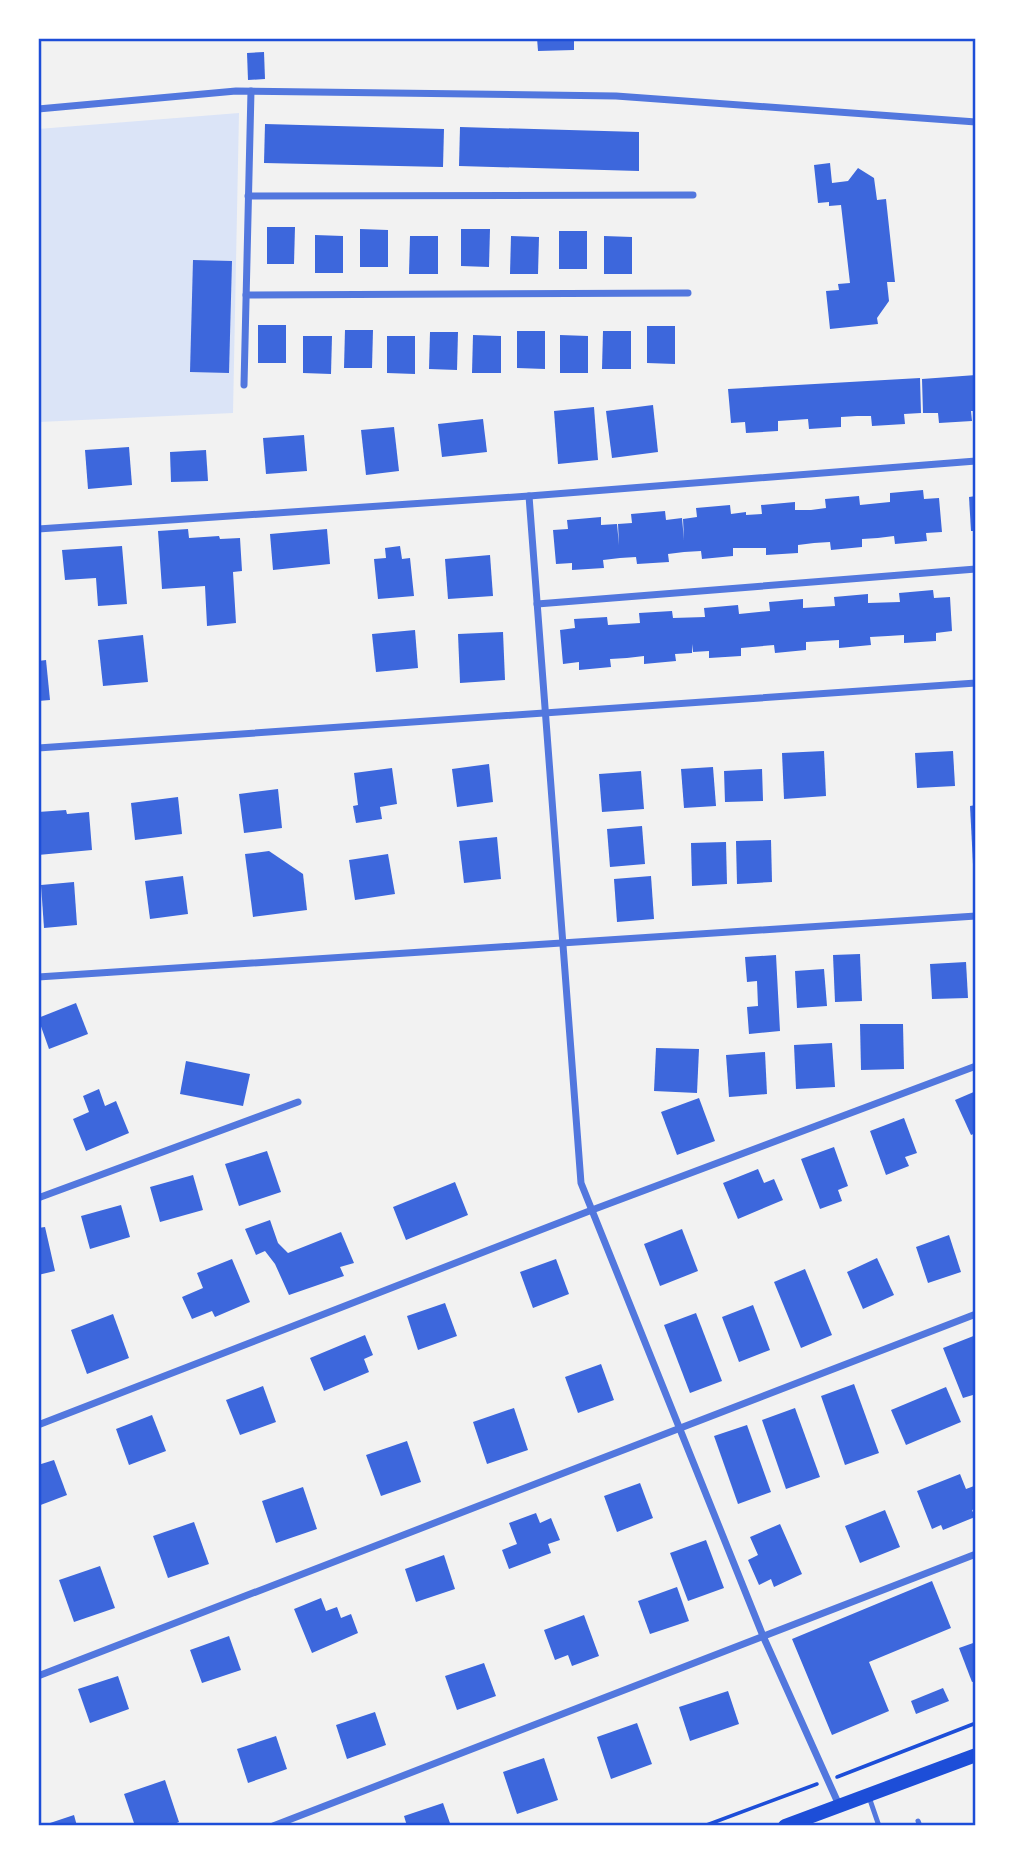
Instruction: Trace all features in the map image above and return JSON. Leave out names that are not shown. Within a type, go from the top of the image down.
[{"type":"main road","points":[[785,1825],[975,1755]]},
{"type":"street","points":[[244,385],[251,91]]},
{"type":"street","points":[[38,109],[251,91],[616,96],[975,122]]},
{"type":"street","points":[[248,196],[693,195]]},
{"type":"street","points":[[246,295],[688,293]]},
{"type":"street","points":[[38,529],[528,496],[975,461]]},
{"type":"street","points":[[528,496],[581,1184],[763,1636],[839,1805]]},
{"type":"street","points":[[537,604],[975,569]]},
{"type":"street","points":[[38,748],[975,684]]},
{"type":"street","points":[[38,977],[975,916]]},
{"type":"street","points":[[38,1425],[592,1210],[975,1066]]},
{"type":"street","points":[[38,1198],[298,1102]]},
{"type":"street","points":[[38,1676],[975,1314]]},
{"type":"street","points":[[273,1825],[975,1554]]},
{"type":"lane","points":[[867,1794],[879,1825]]},
{"type":"shaded area","points":[[239,113],[233,413],[39,422],[38,129]]},
{"type":"building","points":[[537,38],[574,38],[574,50],[538,51]]},
{"type":"building","points":[[264,52],[265,79],[248,80],[247,53]]},
{"type":"building","points":[[265,124],[444,129],[443,167],[264,163]]},
{"type":"building","points":[[460,127],[639,132],[639,171],[459,166]]},
{"type":"building","points":[[830,163],[832,183],[848,181],[858,168],[874,178],[877,200],[886,199],[895,282],[887,282],[889,301],[877,318],[878,324],[830,329],[826,291],[839,290],[838,284],[850,283],[841,205],[818,203],[814,165]]},
{"type":"building","points":[[267,227],[295,227],[294,264],[267,264]]},
{"type":"building","points":[[360,229],[388,230],[388,267],[360,267]]},
{"type":"building","points":[[461,229],[490,229],[489,267],[461,266]]},
{"type":"building","points":[[559,231],[587,231],[587,269],[559,269]]},
{"type":"building","points":[[315,235],[343,236],[343,273],[315,273]]},
{"type":"building","points":[[410,236],[438,236],[438,274],[409,274]]},
{"type":"building","points":[[511,236],[539,237],[538,274],[510,274]]},
{"type":"building","points":[[604,236],[632,237],[632,274],[604,274]]},
{"type":"building","points":[[193,260],[232,261],[229,373],[190,372]]},
{"type":"building","points":[[258,325],[286,325],[286,363],[258,363]]},
{"type":"building","points":[[647,326],[675,326],[675,364],[647,363]]},
{"type":"building","points":[[345,330],[373,330],[372,368],[344,368]]},
{"type":"building","points":[[517,331],[545,331],[545,369],[517,368]]},
{"type":"building","points":[[603,331],[631,331],[631,369],[602,369]]},
{"type":"building","points":[[430,332],[458,332],[457,370],[429,369]]},
{"type":"building","points":[[473,335],[501,336],[501,373],[472,373]]},
{"type":"building","points":[[560,335],[588,336],[588,373],[560,373]]},
{"type":"building","points":[[303,336],[332,336],[331,374],[303,373]]},
{"type":"building","points":[[387,336],[415,336],[415,374],[387,373]]},
{"type":"building","points":[[976,375],[976,411],[971,411],[972,421],[939,423],[938,413],[923,413],[922,379]]},
{"type":"building","points":[[920,378],[921,413],[904,414],[905,424],[872,426],[871,416],[857,416],[841,417],[841,427],[809,429],[808,419],[778,421],[778,431],[746,433],[745,422],[731,423],[728,389]]},
{"type":"building","points":[[653,405],[658,452],[612,458],[606,411]]},
{"type":"building","points":[[594,407],[598,460],[558,464],[554,411]]},
{"type":"building","points":[[483,419],[487,452],[442,457],[438,424]]},
{"type":"building","points":[[394,427],[399,471],[366,475],[361,430]]},
{"type":"building","points":[[304,435],[307,471],[266,474],[263,438]]},
{"type":"building","points":[[129,447],[132,485],[88,489],[85,450]]},
{"type":"building","points":[[206,450],[208,481],[171,482],[170,452]]},
{"type":"building","points":[[923,490],[924,499],[939,498],[942,532],[926,533],[927,541],[895,544],[894,536],[862,539],[862,547],[831,550],[830,542],[798,545],[798,553],[766,555],[766,548],[733,548],[733,556],[702,559],[701,551],[668,554],[669,562],[637,564],[636,557],[603,560],[604,568],[572,570],[572,563],[556,564],[553,530],[568,529],[567,520],[601,517],[601,525],[617,524],[619,545],[618,524],[632,523],[631,514],[665,511],[666,520],[682,518],[684,540],[683,519],[697,517],[696,508],[730,505],[731,514],[762,514],[761,505],[795,502],[795,510],[811,510],[826,508],[825,499],[859,496],[860,505],[890,502],[890,493]]},
{"type":"building","points":[[976,496],[976,531],[971,531],[969,497]]},
{"type":"building","points":[[188,529],[189,538],[240,538],[242,571],[233,572],[236,623],[207,626],[205,586],[162,589],[158,531]]},
{"type":"building","points":[[327,529],[330,564],[273,570],[270,534]]},
{"type":"building","points":[[122,546],[127,604],[98,606],[96,578],[65,580],[62,550]]},
{"type":"building","points":[[400,546],[402,559],[410,558],[414,596],[378,599],[374,559],[386,558],[385,548]]},
{"type":"building","points":[[490,555],[493,596],[448,599],[445,559]]},
{"type":"building","points":[[933,590],[934,598],[950,597],[952,631],[936,633],[936,641],[904,643],[904,635],[870,637],[871,645],[839,648],[839,640],[806,642],[806,650],[775,653],[774,645],[741,648],[741,656],[709,658],[709,651],[693,652],[692,644],[692,653],[675,654],[676,661],[644,664],[644,656],[610,659],[611,667],[579,670],[579,662],[563,664],[560,630],[575,628],[574,619],[607,617],[608,625],[640,623],[639,613],[672,611],[673,618],[705,617],[704,608],[738,605],[739,614],[770,611],[769,602],[803,599],[803,608],[835,606],[834,597],[868,594],[868,603],[900,602],[899,593]]},
{"type":"building","points":[[415,630],[418,668],[376,672],[372,634]]},
{"type":"building","points":[[503,632],[505,680],[460,683],[458,634]]},
{"type":"building","points":[[143,635],[148,682],[103,686],[98,640]]},
{"type":"building","points":[[46,660],[50,700],[38,701],[38,661]]},
{"type":"building","points":[[824,751],[826,796],[784,799],[782,753]]},
{"type":"building","points":[[953,751],[955,786],[917,788],[915,753]]},
{"type":"building","points":[[489,764],[493,802],[457,807],[452,769]]},
{"type":"building","points":[[713,767],[716,806],[684,808],[681,769]]},
{"type":"building","points":[[392,768],[397,804],[380,807],[382,819],[356,823],[353,806],[358,805],[354,773]]},
{"type":"building","points":[[762,769],[763,801],[725,802],[724,771]]},
{"type":"building","points":[[641,771],[644,809],[602,812],[599,774]]},
{"type":"building","points":[[278,789],[282,828],[244,833],[239,794]]},
{"type":"building","points":[[178,797],[182,834],[135,840],[131,803]]},
{"type":"building","points":[[976,805],[976,864],[973,864],[970,806]]},
{"type":"building","points":[[66,810],[67,814],[89,812],[92,850],[38,855],[38,812]]},
{"type":"building","points":[[642,826],[645,864],[610,867],[607,829]]},
{"type":"building","points":[[497,837],[501,879],[464,883],[459,841]]},
{"type":"building","points":[[771,840],[772,882],[737,884],[736,841]]},
{"type":"building","points":[[726,842],[727,884],[692,886],[691,843]]},
{"type":"building","points":[[269,851],[303,874],[307,910],[253,917],[245,854]]},
{"type":"building","points":[[388,854],[395,894],[355,900],[349,860]]},
{"type":"building","points":[[183,876],[188,914],[150,919],[145,881]]},
{"type":"building","points":[[651,876],[654,919],[617,922],[614,879]]},
{"type":"building","points":[[74,882],[77,925],[44,928],[41,885]]},
{"type":"building","points":[[860,954],[862,1001],[835,1002],[833,955]]},
{"type":"building","points":[[776,955],[780,1031],[749,1034],[747,1007],[758,1006],[757,981],[747,982],[745,957]]},
{"type":"building","points":[[966,962],[968,998],[932,999],[930,964]]},
{"type":"building","points":[[824,969],[827,1006],[797,1008],[795,971]]},
{"type":"building","points":[[76,1003],[88,1034],[49,1049],[38,1018]]},
{"type":"building","points":[[860,1024],[903,1024],[904,1069],[861,1070]]},
{"type":"building","points":[[832,1043],[835,1087],[796,1089],[794,1045]]},
{"type":"building","points":[[656,1048],[699,1049],[697,1093],[654,1091]]},
{"type":"building","points":[[765,1052],[767,1094],[729,1097],[726,1055]]},
{"type":"building","points":[[186,1061],[250,1074],[243,1106],[180,1094]]},
{"type":"building","points":[[99,1089],[105,1106],[116,1101],[129,1133],[86,1151],[73,1119],[89,1112],[83,1096]]},
{"type":"building","points":[[976,1091],[976,1133],[971,1135],[955,1100]]},
{"type":"building","points":[[699,1098],[715,1141],[677,1155],[661,1112]]},
{"type":"building","points":[[904,1118],[917,1153],[905,1157],[909,1166],[886,1175],[870,1131]]},
{"type":"building","points":[[834,1147],[848,1186],[838,1190],[842,1201],[820,1209],[801,1159]]},
{"type":"building","points":[[267,1151],[281,1192],[239,1206],[225,1164]]},
{"type":"building","points":[[758,1169],[764,1183],[774,1179],[783,1200],[738,1219],[723,1183]]},
{"type":"building","points":[[193,1175],[203,1210],[160,1222],[150,1187]]},
{"type":"building","points":[[455,1182],[468,1215],[406,1240],[393,1207]]},
{"type":"building","points":[[121,1205],[130,1237],[90,1249],[81,1216]]},
{"type":"building","points":[[270,1220],[278,1243],[288,1253],[341,1232],[354,1263],[340,1267],[344,1276],[289,1295],[275,1264],[265,1251],[256,1255],[245,1229]]},
{"type":"building","points":[[45,1227],[55,1271],[38,1275],[38,1228]]},
{"type":"building","points":[[682,1229],[698,1271],[660,1286],[644,1244]]},
{"type":"building","points":[[949,1235],[961,1272],[928,1283],[916,1247]]},
{"type":"building","points":[[877,1258],[894,1295],[863,1309],[847,1272]]},
{"type":"building","points":[[232,1259],[250,1302],[215,1317],[212,1311],[192,1319],[182,1297],[203,1288],[197,1273]]},
{"type":"building","points":[[556,1259],[569,1294],[533,1308],[520,1272]]},
{"type":"building","points":[[805,1269],[832,1335],[801,1348],[774,1282]]},
{"type":"building","points":[[445,1303],[457,1336],[418,1350],[407,1316]]},
{"type":"building","points":[[753,1305],[770,1350],[739,1362],[722,1317]]},
{"type":"building","points":[[696,1313],[722,1381],[690,1393],[664,1325]]},
{"type":"building","points":[[113,1314],[129,1358],[87,1374],[71,1330]]},
{"type":"building","points":[[365,1335],[373,1355],[364,1359],[369,1372],[324,1391],[310,1358]]},
{"type":"building","points":[[976,1335],[976,1385],[973,1386],[976,1394],[963,1398],[943,1348]]},
{"type":"building","points":[[601,1364],[614,1400],[578,1413],[565,1377]]},
{"type":"building","points":[[854,1384],[879,1453],[845,1465],[821,1396]]},
{"type":"building","points":[[263,1386],[276,1422],[240,1435],[226,1400]]},
{"type":"building","points":[[946,1387],[961,1422],[906,1445],[891,1410]]},
{"type":"building","points":[[514,1408],[528,1450],[487,1464],[473,1422]]},
{"type":"building","points":[[795,1408],[820,1477],[786,1489],[762,1420]]},
{"type":"building","points":[[152,1415],[166,1451],[129,1465],[116,1429]]},
{"type":"building","points":[[747,1425],[771,1492],[738,1504],[714,1436]]},
{"type":"building","points":[[407,1441],[421,1482],[381,1496],[366,1455]]},
{"type":"building","points":[[54,1460],[67,1495],[38,1506],[38,1465]]},
{"type":"building","points":[[960,1474],[966,1489],[974,1486],[976,1490],[976,1509],[972,1510],[975,1517],[943,1530],[941,1525],[932,1529],[917,1491]]},
{"type":"building","points":[[640,1483],[653,1518],[617,1532],[604,1496]]},
{"type":"building","points":[[303,1487],[317,1529],[276,1543],[262,1501]]},
{"type":"building","points":[[885,1510],[900,1547],[860,1563],[845,1526]]},
{"type":"building","points":[[536,1513],[540,1523],[551,1518],[560,1540],[548,1544],[551,1553],[509,1569],[502,1550],[517,1544],[509,1523]]},
{"type":"building","points":[[194,1522],[209,1564],[168,1578],[153,1536]]},
{"type":"building","points":[[780,1524],[802,1574],[774,1587],[771,1579],[759,1585],[748,1560],[758,1555],[750,1537]]},
{"type":"building","points":[[706,1540],[724,1588],[688,1601],[670,1553]]},
{"type":"building","points":[[444,1555],[455,1589],[416,1602],[405,1569]]},
{"type":"building","points":[[100,1566],[115,1608],[74,1622],[59,1580]]},
{"type":"building","points":[[932,1581],[951,1628],[869,1662],[889,1711],[832,1735],[792,1639]]},
{"type":"building","points":[[677,1587],[689,1621],[650,1634],[638,1601]]},
{"type":"building","points":[[321,1598],[326,1611],[337,1607],[341,1618],[351,1614],[358,1633],[312,1653],[294,1609]]},
{"type":"building","points":[[584,1615],[599,1656],[572,1666],[568,1655],[555,1660],[544,1630]]},
{"type":"building","points":[[229,1636],[241,1670],[202,1683],[190,1650]]},
{"type":"building","points":[[976,1642],[976,1681],[972,1682],[959,1648]]},
{"type":"building","points":[[484,1663],[496,1696],[457,1710],[445,1676]]},
{"type":"building","points":[[118,1676],[129,1709],[90,1723],[78,1689]]},
{"type":"building","points":[[943,1688],[949,1701],[916,1714],[911,1701]]},
{"type":"building","points":[[728,1691],[739,1724],[690,1741],[679,1707]]},
{"type":"building","points":[[375,1712],[386,1745],[347,1759],[336,1725]]},
{"type":"building","points":[[637,1723],[652,1764],[611,1779],[597,1737]]},
{"type":"building","points":[[276,1736],[287,1769],[248,1783],[237,1749]]},
{"type":"building","points":[[544,1758],[558,1800],[517,1814],[503,1772]]},
{"type":"building","points":[[165,1780],[179,1822],[170,1826],[135,1826],[124,1794]]},
{"type":"building","points":[[443,1803],[451,1826],[407,1826],[404,1816]]},
{"type":"building","points":[[74,1815],[77,1826],[44,1826],[44,1825]]}]
